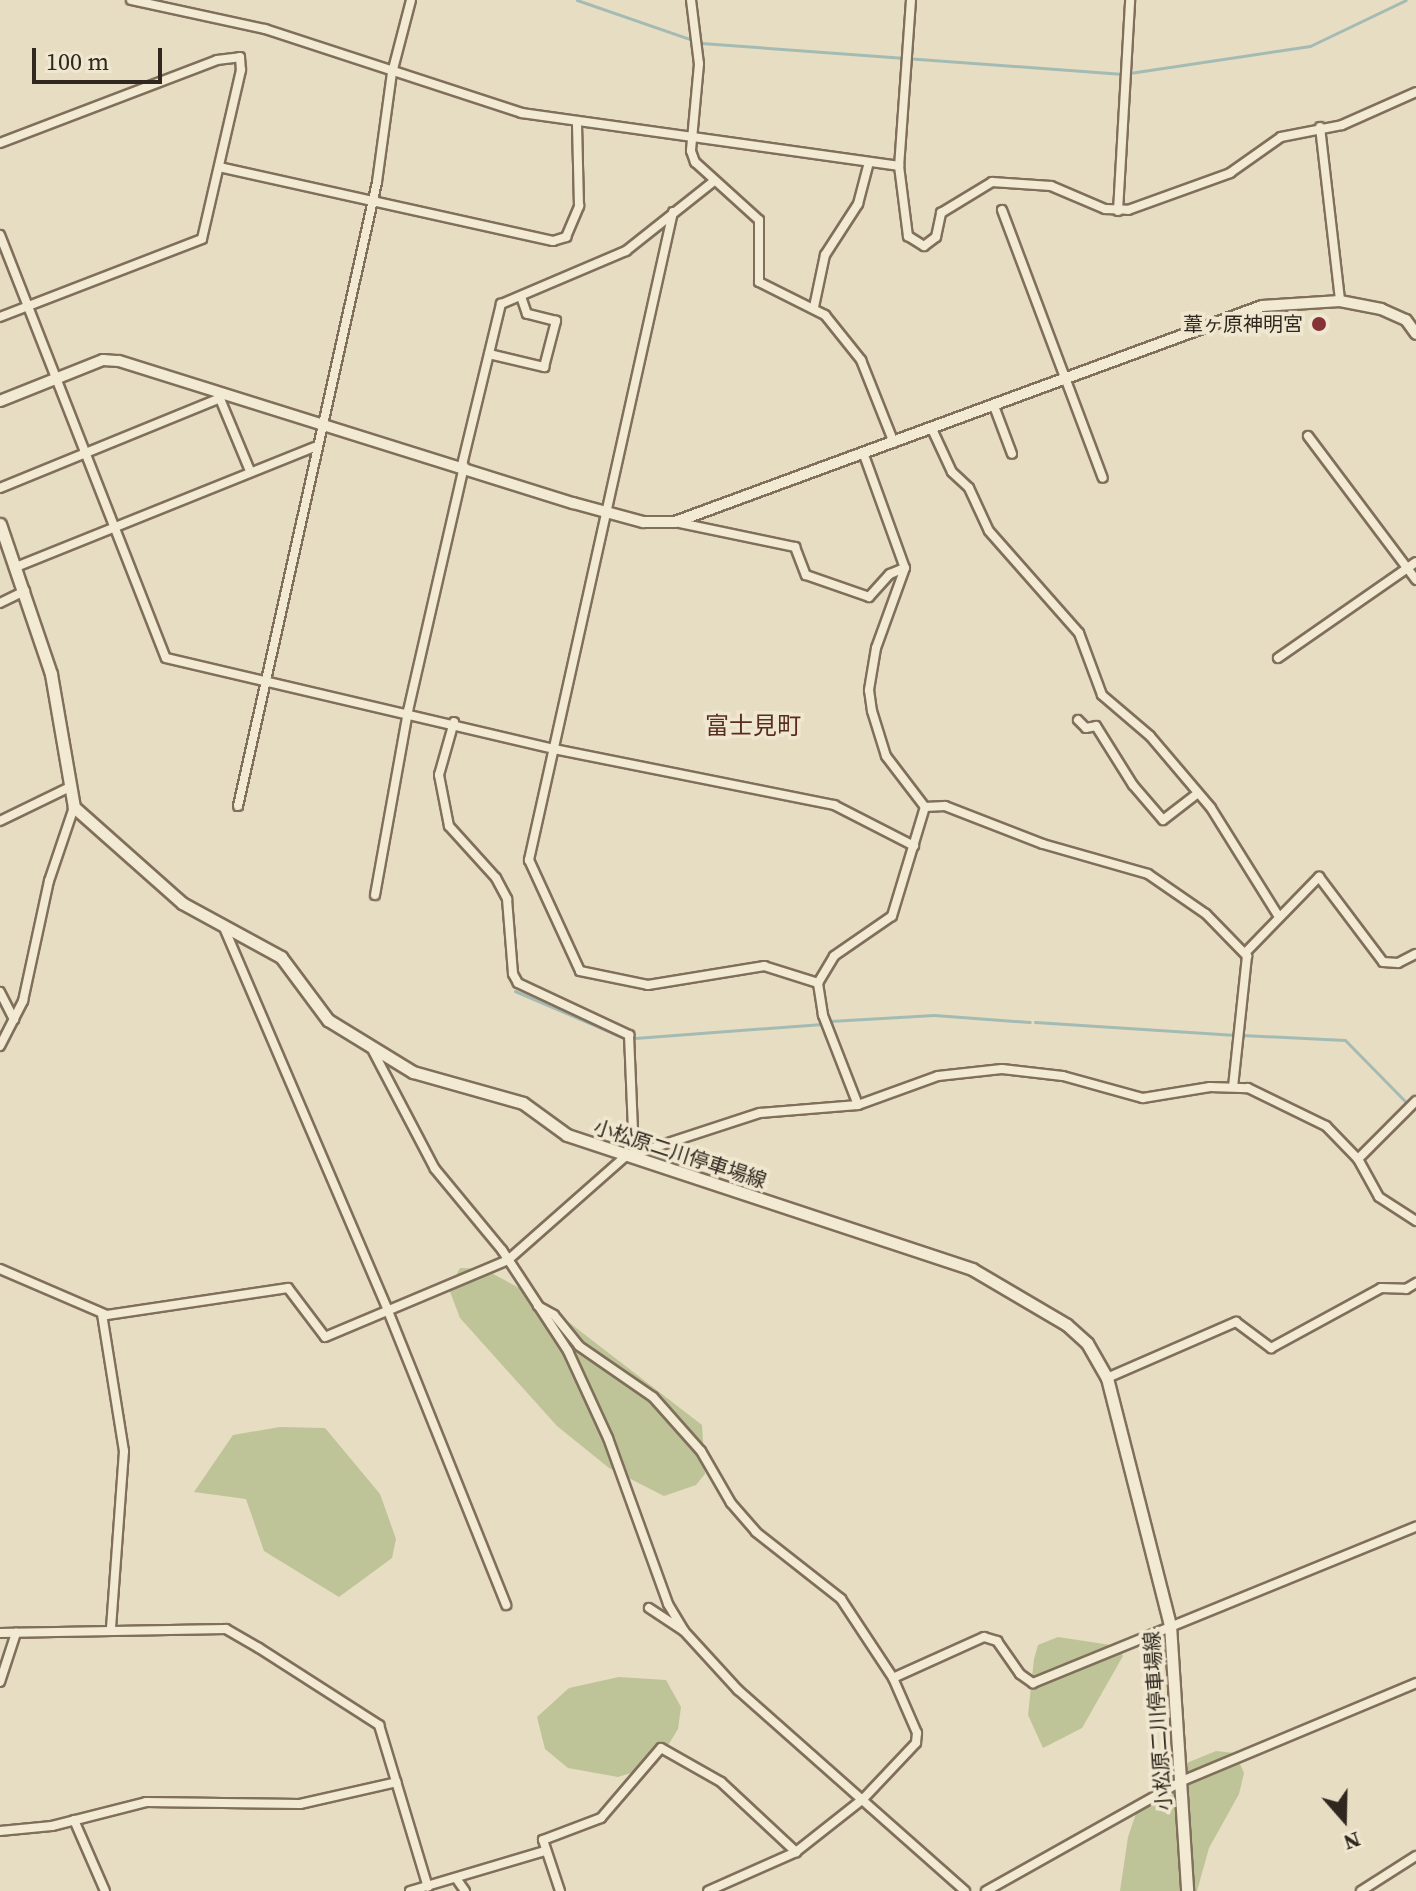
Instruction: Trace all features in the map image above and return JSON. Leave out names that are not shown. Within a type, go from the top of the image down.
[{"type":"main road","points":[[0,524],[51,674],[74,807]]},
{"type":"main road","name":"小松原二川停車場線","points":[[74,807],[182,903],[225,930],[281,957],[328,1020],[373,1051],[413,1072],[523,1103],[567,1135],[972,1269],[1067,1325],[1087,1343],[1107,1378],[1170,1625],[1187,1891]]},
{"type":"street","points":[[131,0],[265,29],[522,113],[899,166]]},
{"type":"street","points":[[238,806],[384,144],[392,73],[411,0]]},
{"type":"street","points":[[691,0],[696,42],[692,137],[695,162],[759,220],[759,282],[814,307],[861,360],[894,443]]},
{"type":"street","points":[[911,0],[899,166],[905,225],[917,245],[931,243],[941,213],[957,200],[992,182],[1051,186],[1118,211],[1230,173],[1269,143],[1320,127],[1355,121],[1416,92]]},
{"type":"street","points":[[1118,211],[1130,0]]},
{"type":"street","points":[[0,143],[237,55],[241,70],[202,239],[0,317]]},
{"type":"street","points":[[219,167],[538,240],[566,237],[579,206],[577,122]]},
{"type":"street","points":[[1320,127],[1340,301]]},
{"type":"street","points":[[814,307],[825,255],[858,204],[869,162]]},
{"type":"street","points":[[375,895],[408,711],[501,304],[626,251],[714,181]]},
{"type":"street","points":[[1002,210],[1103,478]]},
{"type":"street","points":[[673,212],[529,860],[580,971],[648,985],[764,966],[818,983]]},
{"type":"street","points":[[0,235],[164,656],[264,684],[408,711],[554,749],[834,805],[914,846]]},
{"type":"street","points":[[489,354],[544,367],[556,321],[527,314],[521,297]]},
{"type":"street","points":[[675,522],[1262,306],[1340,301],[1381,309],[1406,320],[1416,334]]},
{"type":"street","points":[[0,401],[103,360],[643,522],[675,522],[795,547],[806,575],[869,597],[890,574],[905,568]]},
{"type":"street","points":[[0,488],[218,394]]},
{"type":"street","points":[[218,394],[250,471]]},
{"type":"street","points":[[994,406],[1012,454]]},
{"type":"street","points":[[932,429],[952,472],[969,488],[989,531],[1079,633],[1102,695],[1150,736],[1198,793],[1279,917]]},
{"type":"street","points":[[1308,436],[1412,565],[1416,580]]},
{"type":"street","points":[[16,567],[115,524],[315,447]]},
{"type":"street","points":[[864,455],[905,568],[876,648],[869,690],[886,756],[925,807]]},
{"type":"street","points":[[1278,658],[1412,565]]},
{"type":"street","points":[[0,603],[25,591]]},
{"type":"street","points":[[1078,720],[1086,728],[1096,726],[1133,785],[1163,820],[1198,793]]},
{"type":"street","points":[[454,722],[439,775],[449,826],[496,878],[507,899],[513,974],[518,983],[629,1035],[629,1155]]},
{"type":"street","points":[[0,821],[70,787]]},
{"type":"street","points":[[925,807],[945,806],[1161,880],[1246,952]]},
{"type":"street","points":[[0,1046],[14,1020],[49,881],[74,807]]},
{"type":"street","points":[[858,1105],[823,1015],[818,983],[834,956],[892,916],[925,807]]},
{"type":"street","points":[[1233,1086],[1246,952],[1319,877],[1383,962],[1398,963],[1416,954]]},
{"type":"street","points":[[225,930],[388,1311],[506,1605]]},
{"type":"street","points":[[0,992],[14,1020]]},
{"type":"street","points":[[373,1051],[435,1169],[508,1260],[568,1351],[608,1438],[668,1604],[684,1631],[738,1690],[965,1891]]},
{"type":"street","points":[[0,1269],[102,1314],[288,1288],[325,1337],[508,1260],[629,1155],[760,1113],[858,1105],[938,1076],[990,1070],[1063,1076],[1143,1098],[1233,1086],[1326,1126],[1358,1159],[1379,1197],[1416,1221]]},
{"type":"street","points":[[1358,1159],[1416,1101]]},
{"type":"street","points":[[1107,1378],[1236,1322],[1271,1348],[1381,1288],[1406,1289],[1416,1283]]},
{"type":"street","points":[[538,1306],[554,1315],[579,1346],[631,1379],[684,1430],[731,1503],[770,1544],[841,1599],[893,1678],[917,1733],[916,1743],[863,1799],[796,1852],[708,1891]]},
{"type":"street","points":[[102,1314],[124,1451],[111,1630]]},
{"type":"street","points":[[893,1678],[984,1637],[997,1641],[1020,1674],[1033,1683],[1416,1527]]},
{"type":"street","points":[[649,1608],[684,1631]]},
{"type":"street","points":[[0,1633],[226,1629],[379,1725],[428,1887]]},
{"type":"street","points":[[0,1682],[16,1633]]},
{"type":"street","points":[[986,1891],[1182,1781],[1416,1683]]},
{"type":"street","points":[[560,1891],[543,1840],[601,1818],[661,1748],[721,1782],[796,1852]]},
{"type":"street","points":[[0,1831],[74,1820],[146,1802],[300,1804],[397,1782]]},
{"type":"street","points":[[74,1820],[105,1891]]},
{"type":"street","points":[[410,1891],[458,1881],[545,1851]]},
{"type":"street","points":[[1361,1891],[1412,1864],[1416,1856]]},
{"type":"street","points":[[458,1881],[465,1891]]},
{"type":"green space","points":[[460,1268],[484,1269],[536,1297],[702,1425],[705,1474],[696,1485],[664,1496],[609,1468],[557,1426],[460,1318],[449,1289]]},
{"type":"green space","points":[[280,1427],[325,1428],[380,1494],[396,1539],[392,1558],[339,1597],[264,1551],[246,1499],[194,1492],[233,1435]]},
{"type":"green space","points":[[1058,1637],[1117,1646],[1123,1656],[1082,1728],[1043,1748],[1028,1715],[1034,1659],[1038,1645]]},
{"type":"green space","points":[[619,1677],[666,1680],[681,1707],[678,1729],[656,1765],[618,1777],[568,1768],[545,1749],[537,1717],[569,1688]]},
{"type":"green space","points":[[1216,1751],[1235,1753],[1244,1773],[1239,1794],[1209,1848],[1197,1891],[1120,1891],[1128,1837],[1140,1802],[1177,1767]]},
{"type":"waterway","points":[[577,0],[701,43],[1123,74],[1310,46],[1406,0]]},
{"type":"waterway","points":[[515,991],[624,1038]]},
{"type":"waterway","points":[[830,1021],[934,1015],[1030,1022]]},
{"type":"waterway","points":[[1035,1022],[1236,1035]]},
{"type":"waterway","points":[[635,1038],[822,1024]]},
{"type":"waterway","points":[[1242,1035],[1345,1040],[1408,1104]]},
{"type":"place","name":"葦ヶ原神明宮","points":[[1319,324]]},
{"type":"district","name":"富士見町","points":[[753,726]]}]
